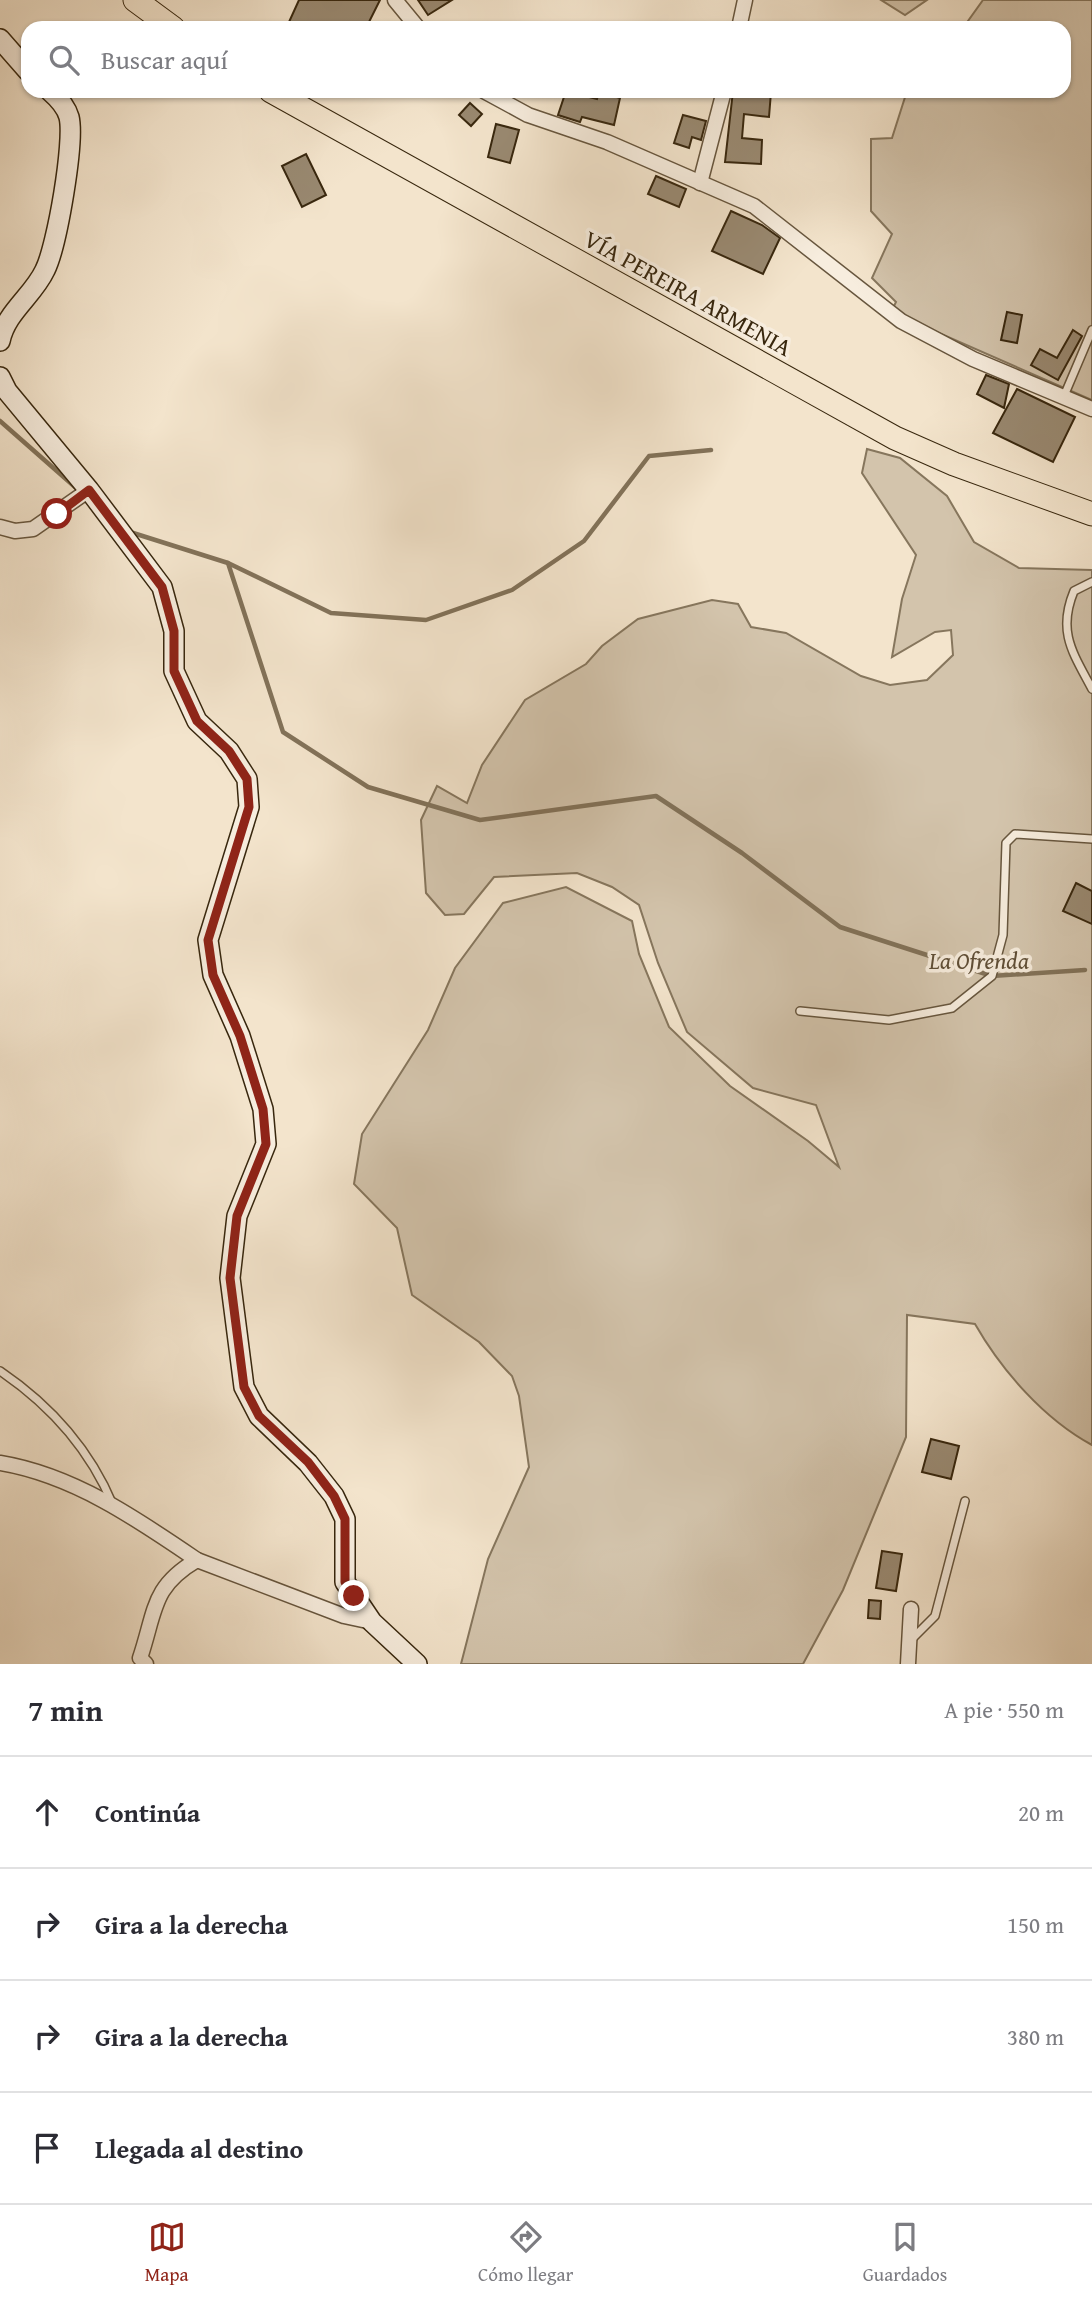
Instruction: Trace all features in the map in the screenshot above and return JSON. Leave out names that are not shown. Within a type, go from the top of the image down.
[{"type":"main road","points":[[135,0],[164,21]]},
{"type":"main road","name":"VÍA PEREIRA ARMENIA","points":[[284,98],[895,438],[954,464],[1092,514]]},
{"type":"street","points":[[395,0],[412,21]]},
{"type":"street","points":[[740,21],[745,0]]},
{"type":"street","points":[[0,39],[21,63]]},
{"type":"street","points":[[0,341],[3,326],[45,270],[57,230],[70,142],[69,116],[58,98]]},
{"type":"street","points":[[497,98],[528,115],[607,142],[754,206],[901,321],[973,359],[1092,409]]},
{"type":"street","points":[[700,183],[722,98]]},
{"type":"street","points":[[0,377],[7,391],[89,490],[162,587],[174,631],[174,671],[197,721],[229,751],[247,779],[249,807],[208,940],[213,975],[240,1036],[263,1109],[266,1144],[237,1216],[230,1278],[244,1387],[259,1416],[308,1462],[334,1496],[345,1519],[345,1582],[372,1622],[417,1664]]},
{"type":"street","points":[[0,527],[15,531],[33,529],[89,490]]},
{"type":"street","points":[[0,1463],[44,1473],[113,1505],[197,1560],[344,1616],[372,1622]]},
{"type":"street","points":[[138,1662],[162,1588],[175,1573],[197,1560]]},
{"type":"street","points":[[908,1664],[911,1609]]},
{"type":"lane","points":[[1064,396],[1092,330]]},
{"type":"lane","points":[[1092,582],[1074,591],[1065,613],[1069,646],[1092,689]]},
{"type":"lane","points":[[800,1011],[890,1020],[952,1009],[992,976],[1003,935],[1006,843],[1015,834],[1092,839]]},
{"type":"lane","points":[[0,1371],[27,1389],[80,1444],[100,1474],[113,1505]]},
{"type":"lane","points":[[910,1642],[936,1616],[965,1501]]},
{"type":"green space","points":[[881,0],[927,0],[905,15]]},
{"type":"green space","points":[[983,0],[1092,0],[1092,400],[891,312],[896,302],[872,278],[892,234],[871,211],[871,139],[892,138],[905,98],[1071,98],[1071,21],[968,21]]},
{"type":"green space","name":"La Ofrenda","points":[[867,449],[900,458],[947,496],[974,542],[1019,568],[1092,570],[1092,1445],[1041,1408],[1011,1376],[975,1324],[907,1315],[906,1437],[843,1590],[803,1664],[461,1664],[488,1559],[529,1467],[519,1396],[512,1376],[479,1342],[412,1295],[397,1228],[354,1184],[362,1134],[428,1030],[455,968],[503,903],[566,887],[632,921],[639,954],[669,1027],[730,1086],[808,1141],[839,1167],[816,1105],[753,1088],[687,1032],[658,963],[639,905],[612,887],[577,873],[494,877],[464,914],[445,915],[426,893],[421,820],[437,786],[467,803],[482,765],[525,700],[586,664],[602,646],[638,619],[712,600],[738,604],[751,627],[786,633],[861,676],[890,685],[927,680],[953,655],[951,630],[935,632],[892,657],[902,599],[916,555],[862,473]]},
{"type":"building","points":[[299,0],[380,0],[370,21],[289,21]]},
{"type":"building","points":[[418,0],[452,0],[428,15]]},
{"type":"building","points":[[564,98],[620,98],[614,125],[582,117],[580,122],[558,115]]},
{"type":"building","points":[[732,98],[771,98],[769,117],[744,114],[742,138],[762,140],[761,164],[725,162]]},
{"type":"building","points":[[470,103],[482,114],[471,126],[459,115]]},
{"type":"building","points":[[683,115],[706,121],[701,140],[692,137],[689,148],[674,143]]},
{"type":"building","points":[[496,124],[519,130],[510,163],[488,157]]},
{"type":"building","points":[[306,154],[326,195],[302,207],[282,166]]},
{"type":"building","points":[[656,176],[686,189],[679,207],[648,194]]},
{"type":"building","points":[[731,211],[762,225],[780,238],[763,274],[712,251]]},
{"type":"building","points":[[1007,312],[1022,315],[1017,343],[1001,340]]},
{"type":"building","points":[[1073,330],[1082,336],[1058,380],[1031,365],[1040,349],[1057,358]]},
{"type":"building","points":[[986,375],[1009,384],[1004,408],[977,394]]},
{"type":"building","points":[[1017,389],[1075,417],[1053,462],[993,433]]},
{"type":"building","points":[[1076,883],[1092,891],[1092,924],[1063,911]]},
{"type":"building","points":[[931,1439],[959,1446],[951,1479],[922,1472]]},
{"type":"building","points":[[882,1551],[902,1554],[896,1591],[876,1588]]},
{"type":"building","points":[[869,1600],[881,1601],[880,1619],[868,1618]]},
{"type":"waterway","points":[[0,421],[75,487]]},
{"type":"waterway","points":[[130,532],[228,563],[331,613],[426,620],[512,590],[584,541],[649,456],[711,450]]},
{"type":"waterway","points":[[228,563],[283,732],[368,787],[480,820],[656,796],[742,853],[840,927],[992,976],[1085,970]]},
{"type":"route","points":[[57,514],[85,496],[89,490],[162,587],[174,631],[174,671],[197,721],[229,751],[247,779],[249,807],[219,897],[208,940],[213,975],[240,1036],[263,1109],[266,1144],[262,1160],[237,1216],[230,1278],[244,1387],[259,1416],[308,1462],[334,1496],[345,1519],[345,1582],[354,1596]]}]
